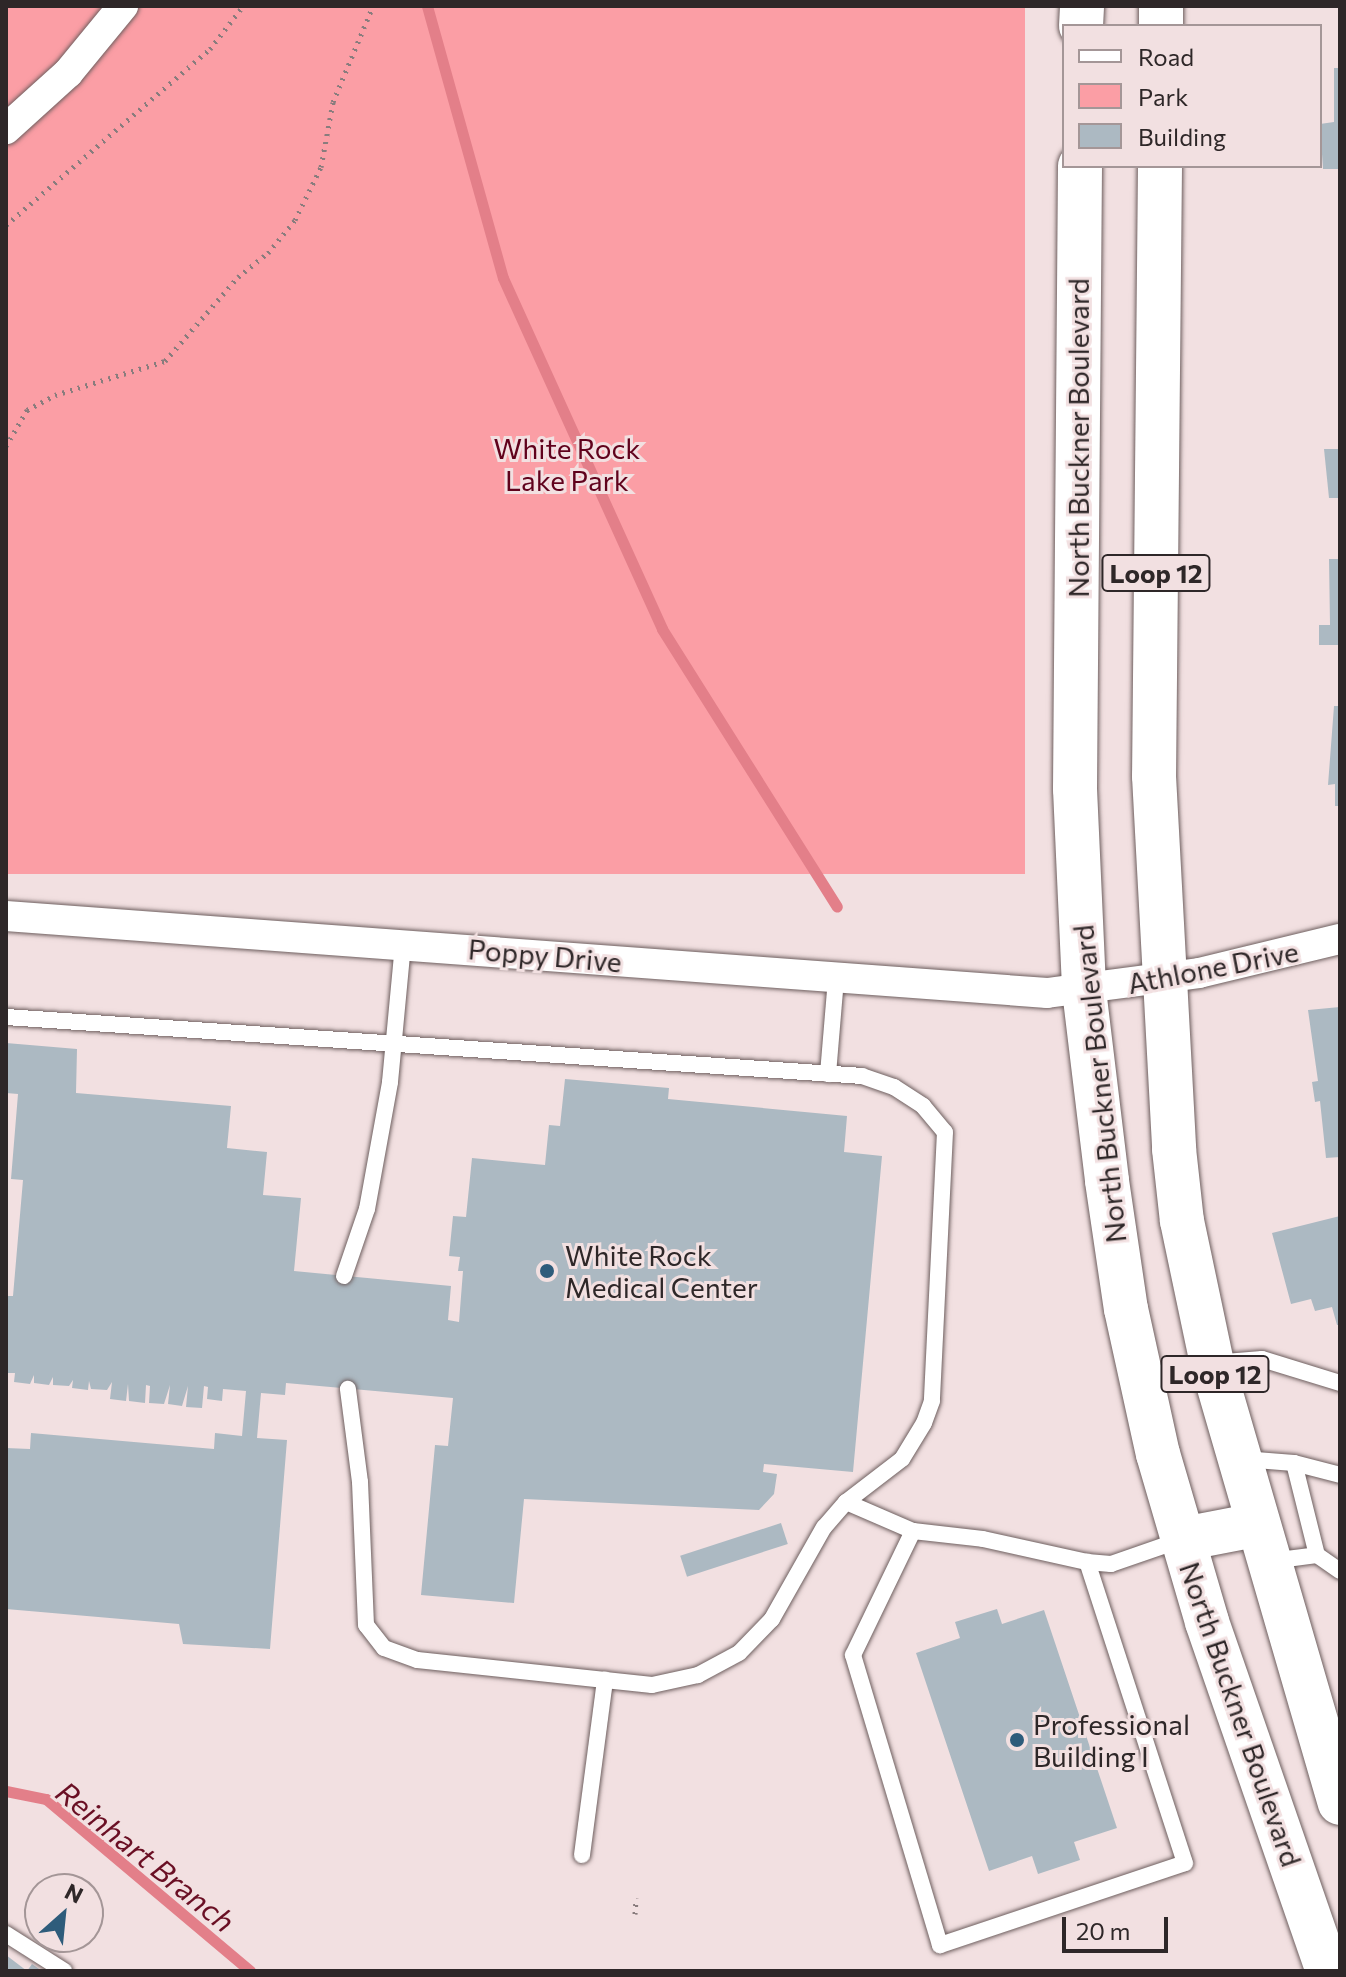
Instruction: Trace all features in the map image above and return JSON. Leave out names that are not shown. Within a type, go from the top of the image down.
[{"type":"main road","name":"North Buckner Boulevard","points":[[1080,168],[1075,789],[1084,990],[1126,1309],[1183,1539],[1328,1971]]},
{"type":"main road","name":"Loop 12","points":[[1160,168],[1154,776],[1166,1076],[1182,1221],[1212,1363],[1340,1803]]},
{"type":"main road","points":[[1183,1539],[1262,1543]]},
{"type":"street","points":[[6,129],[68,73],[123,6]]},
{"type":"street","name":"Poppy Drive","points":[[6,916],[836,979],[1047,993],[1084,990]]},
{"type":"street","name":"Athlone Drive","points":[[1084,990],[1164,979],[1340,939]]},
{"type":"lane","points":[[344,1276],[367,1209],[392,1046],[403,944]]},
{"type":"lane","points":[[828,1074],[836,979]]},
{"type":"lane","points":[[6,1017],[862,1076],[894,1087],[923,1106],[945,1132],[932,1401],[902,1459],[846,1502],[824,1527],[772,1619],[739,1653],[698,1675],[667,1681],[605,1680],[417,1660],[384,1648],[366,1625],[360,1482],[348,1389]]},
{"type":"lane","points":[[1212,1363],[1262,1359],[1340,1383]]},
{"type":"lane","points":[[1238,1459],[1294,1463],[1340,1475]]},
{"type":"lane","points":[[1294,1463],[1317,1555]]},
{"type":"lane","points":[[846,1502],[913,1531],[983,1539],[1087,1562],[1111,1564],[1183,1539]]},
{"type":"lane","points":[[913,1531],[853,1655],[940,1945],[1185,1863],[1087,1562]]},
{"type":"lane","points":[[1262,1543],[1317,1555],[1340,1571]]},
{"type":"lane","points":[[582,1855],[605,1680]]},
{"type":"lane","points":[[6,1934],[64,1971]]},
{"type":"path","points":[[6,225],[210,49],[243,6]]},
{"type":"path","points":[[6,446],[27,410],[55,395],[165,361],[238,277],[268,253],[295,220],[321,167],[333,102],[373,6]]},
{"type":"path","points":[[635,1914],[636,1898]]},
{"type":"green space","name":"White Rock Lake Park","points":[[6,6],[1025,6],[1025,874],[6,874]]},
{"type":"building","points":[[1334,68],[1340,68],[1340,169],[1323,169],[1322,124],[1334,122]]},
{"type":"building","points":[[1324,449],[1340,449],[1340,498],[1329,498]]},
{"type":"building","points":[[1329,559],[1340,559],[1340,645],[1319,645],[1319,625],[1330,625]]},
{"type":"building","points":[[1334,706],[1340,706],[1340,806],[1335,806],[1335,784],[1328,785]]},
{"type":"building","points":[[1340,1007],[1340,1157],[1326,1158],[1320,1101],[1315,1102],[1312,1082],[1318,1081],[1308,1010]]},
{"type":"building","points":[[6,1043],[77,1049],[76,1093],[231,1106],[227,1148],[267,1152],[263,1195],[301,1198],[294,1271],[451,1286],[448,1320],[459,1322],[463,1271],[458,1271],[460,1257],[449,1256],[453,1216],[466,1217],[472,1158],[545,1165],[549,1125],[560,1126],[565,1079],[669,1088],[668,1099],[847,1116],[844,1152],[882,1156],[853,1472],[764,1464],[763,1472],[777,1474],[774,1494],[759,1510],[524,1499],[514,1603],[421,1595],[435,1445],[448,1446],[453,1398],[286,1383],[285,1395],[261,1393],[257,1438],[287,1440],[270,1649],[183,1644],[179,1624],[6,1609],[6,1448],[30,1449],[31,1433],[214,1449],[215,1433],[242,1436],[246,1391],[223,1389],[222,1401],[207,1399],[208,1387],[204,1386],[202,1408],[186,1407],[188,1386],[182,1406],[168,1404],[170,1385],[164,1404],[149,1403],[150,1386],[146,1385],[145,1403],[129,1401],[128,1384],[126,1401],[110,1399],[112,1382],[107,1390],[91,1389],[89,1381],[88,1390],[72,1388],[73,1380],[69,1386],[53,1385],[53,1377],[49,1385],[34,1383],[34,1375],[30,1384],[14,1382],[15,1373],[6,1373],[6,1296],[13,1296],[23,1180],[11,1179],[18,1094],[6,1093]]},
{"type":"building","points":[[1340,1216],[1340,1325],[1337,1325],[1332,1307],[1315,1311],[1311,1299],[1291,1304],[1272,1233]]},
{"type":"building","points":[[781,1523],[788,1544],[687,1577],[680,1556]]},
{"type":"building","name":"Professional Building I","points":[[997,1609],[1002,1624],[1044,1610],[1117,1828],[1074,1842],[1080,1860],[1038,1874],[1032,1856],[989,1871],[916,1653],[960,1638],[955,1622]]},
{"type":"building","points":[[6,1955],[27,1971],[6,1971]]},
{"type":"building","points":[[32,1964],[42,1971],[27,1971]]},
{"type":"waterway","points":[[427,6],[503,278],[662,629],[837,907]]},
{"type":"waterway","name":"Reinhart Branch","points":[[6,1791],[46,1799],[250,1971]]},
{"type":"place","name":"White Rock Medical Center","points":[[547,1271]]},
{"type":"place","name":"Professional Building I","points":[[1017,1740]]}]
